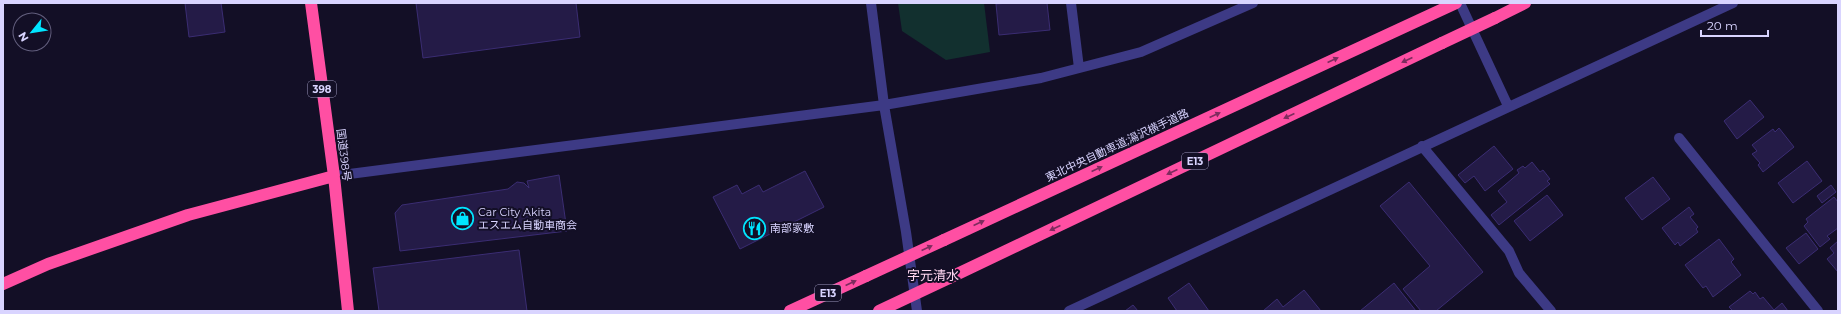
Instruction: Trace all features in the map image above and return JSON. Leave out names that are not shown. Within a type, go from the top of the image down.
[{"type":"highway","name":"国道398号","points":[[311,3],[334,176],[348,311]]},
{"type":"highway","name":"東北中央自動車道;湯沢横手道路","points":[[790,311],[1456,3]]},
{"type":"highway","name":"E13","points":[[879,311],[1525,3]]},
{"type":"highway","points":[[3,276],[48,264],[188,215],[334,176]]},
{"type":"highway","points":[[3,284],[48,264]]},
{"type":"street","points":[[871,3],[884,105],[906,232],[917,311]]},
{"type":"street","points":[[1071,3],[1078,68]]},
{"type":"street","points":[[334,176],[884,105],[1041,78],[1141,52],[1252,3]]},
{"type":"street","points":[[1460,3],[1508,106]]},
{"type":"street","points":[[1069,311],[1508,106],[1733,3]]},
{"type":"street","points":[[1679,138],[1818,311]]},
{"type":"street","points":[[1422,146],[1509,251],[1519,272],[1551,311]]},
{"type":"green space","points":[[898,3],[984,3],[990,52],[946,60],[902,31]]},
{"type":"building","points":[[185,3],[221,3],[225,32],[189,37]]},
{"type":"building","points":[[416,3],[576,3],[580,37],[423,58]]},
{"type":"building","points":[[1047,3],[1050,30],[999,35],[996,4]]},
{"type":"building","points":[[1750,100],[1764,117],[1737,139],[1724,121]]},
{"type":"building","points":[[1779,128],[1794,147],[1763,172],[1758,165],[1760,163],[1752,154],[1757,151],[1752,145],[1773,129],[1775,132]]},
{"type":"building","points":[[1494,146],[1513,169],[1485,191],[1474,176],[1465,183],[1458,175]]},
{"type":"building","points":[[1807,161],[1822,181],[1793,203],[1778,183]]},
{"type":"building","points":[[1532,162],[1540,172],[1543,170],[1550,179],[1547,181],[1550,184],[1499,225],[1491,215],[1507,202],[1498,191],[1519,173],[1517,170],[1523,166],[1525,168]]},
{"type":"building","name":"南部家敷","points":[[805,171],[824,207],[740,249],[713,197],[737,185],[742,194],[759,185],[763,192]]},
{"type":"building","points":[[559,175],[567,231],[400,251],[395,213],[402,205],[508,189],[517,182],[524,183],[529,188],[527,181]]},
{"type":"building","points":[[1653,177],[1670,199],[1642,220],[1625,198]]},
{"type":"building","points":[[1409,182],[1483,272],[1436,311],[1421,311],[1403,289],[1430,266],[1380,206]]},
{"type":"building","points":[[1831,185],[1836,192],[1822,203],[1817,196]]},
{"type":"building","points":[[1547,195],[1563,215],[1530,241],[1514,221]]},
{"type":"building","points":[[1834,197],[1838,202],[1838,228],[1827,236],[1830,239],[1820,247],[1804,226],[1808,222],[1806,219]]},
{"type":"building","points":[[1689,207],[1694,214],[1690,217],[1698,227],[1696,229],[1698,232],[1680,246],[1678,242],[1675,245],[1662,228]]},
{"type":"building","points":[[1806,233],[1818,249],[1799,264],[1786,248]]},
{"type":"building","points":[[1719,239],[1734,259],[1731,262],[1741,275],[1713,297],[1706,286],[1703,288],[1685,265]]},
{"type":"building","points":[[1838,241],[1838,272],[1827,259],[1834,253],[1830,248]]},
{"type":"building","points":[[519,250],[527,311],[379,311],[373,268]]},
{"type":"building","points":[[1189,283],[1209,311],[1177,311],[1168,298]]},
{"type":"building","points":[[1394,283],[1416,311],[1360,311]]},
{"type":"building","points":[[1304,290],[1321,311],[1263,311],[1277,299],[1283,307]]},
{"type":"building","points":[[1750,291],[1753,294],[1755,292],[1760,299],[1763,297],[1774,310],[1782,303],[1788,311],[1733,311],[1729,307]]},
{"type":"building","points":[[1133,305],[1138,311],[1125,311]]},
{"type":"place","name":"Car City Akita エスエム自動車商会","points":[[462,218]]},
{"type":"place","name":"南部家敷","points":[[755,228]]},
{"type":"district","name":"字元清水","points":[[933,275]]}]
